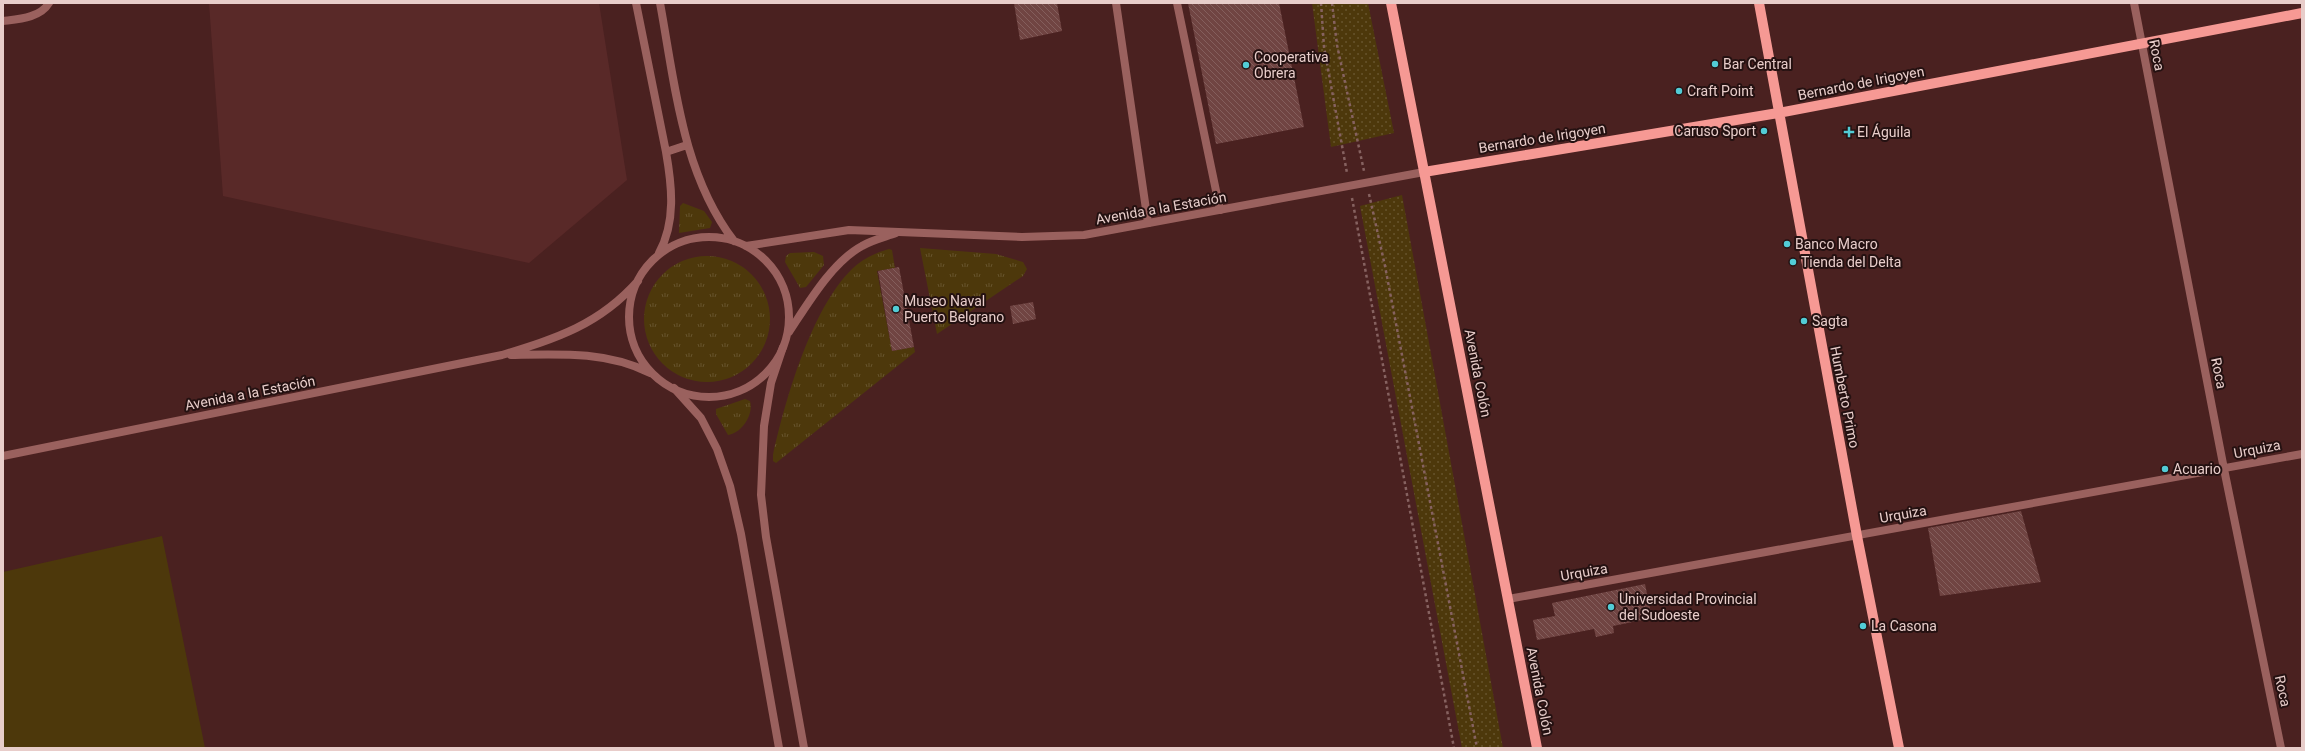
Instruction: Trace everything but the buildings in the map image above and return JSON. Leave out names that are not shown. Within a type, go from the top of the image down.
[{"type":"main road","name":"Avenida Colón","points":[[1391,3],[1537,748]]},
{"type":"main road","name":"Humberto Primo","points":[[1759,3],[1778,114],[1857,536],[1899,748]]},
{"type":"main road","name":"Bernardo de Irigoyen","points":[[1424,172],[1778,114],[2302,13]]},
{"type":"street","points":[[3,21],[36,14],[44,10],[49,3]]},
{"type":"street","points":[[502,355],[549,340],[588,323],[621,301],[657,256],[668,232],[671,184],[636,3]]},
{"type":"street","points":[[660,3],[687,145],[715,211],[734,241]]},
{"type":"street","points":[[1116,3],[1148,223]]},
{"type":"street","points":[[1177,3],[1220,210]]},
{"type":"street","name":"Roca","points":[[2134,3],[2224,469],[2281,748]]},
{"type":"street","points":[[666,152],[687,145]]},
{"type":"street","name":"Avenida a la Estación","points":[[746,246],[849,230],[1022,237],[1076,236],[1424,172]]},
{"type":"street","points":[[787,334],[818,289],[848,256],[861,246],[900,231]]},
{"type":"street","points":[[657,256],[668,248],[694,239],[707,237],[734,241],[746,246],[768,262],[782,284],[789,309],[787,334],[771,383],[764,426],[761,495],[766,537],[804,748]]},
{"type":"street","points":[[638,281],[630,306],[631,332],[640,356],[656,376]]},
{"type":"street","points":[[674,388],[703,396],[723,395],[742,389],[767,372],[783,347]]},
{"type":"street","points":[[502,355],[582,355],[635,365],[674,388],[701,418],[717,449],[730,486],[741,534],[778,748]]},
{"type":"street","name":"Avenida a la Estación","points":[[3,456],[502,355]]},
{"type":"street","name":"Urquiza","points":[[1508,600],[2302,454]]},
{"type":"path","points":[[1321,3],[1324,47],[1454,748]]},
{"type":"path","points":[[1332,3],[1337,46],[1385,266],[1477,748]]},
{"type":"shaded area","points":[[209,3],[599,3],[627,180],[529,263],[223,196]]},
{"type":"green space","points":[[1312,3],[1368,3],[1394,133],[1331,147]]},
{"type":"green space","points":[[1402,195],[1503,748],[1462,748],[1360,206]]},
{"type":"green space","points":[[683,203],[704,211],[712,222],[710,228],[679,233],[680,206]]},
{"type":"green space","points":[[920,248],[996,254],[1023,262],[1027,269],[1023,276],[937,334]]},
{"type":"green space","points":[[889,249],[892,250],[895,268],[877,271],[892,351],[914,347],[915,352],[776,463],[773,461],[773,455],[792,383],[812,331],[824,307],[837,286],[856,265],[879,252]]},
{"type":"green space","points":[[814,252],[823,256],[824,265],[806,287],[800,288],[785,262],[786,256],[790,253]]},
{"type":"green space","points":[[707,256],[731,261],[742,267],[755,279],[765,295],[770,319],[765,343],[759,354],[747,367],[731,377],[707,382],[683,377],[672,371],[659,359],[649,343],[644,319],[649,295],[655,284],[667,271],[683,261]]},
{"type":"green space","points":[[745,399],[750,401],[751,406],[746,422],[738,431],[728,435],[716,414],[716,409]]},
{"type":"green space","points":[[162,536],[205,748],[3,748],[3,572]]},
{"type":"place","name":"Bar Central","points":[[1715,64]]},
{"type":"place","name":"Cooperativa Obrera","points":[[1246,65]]},
{"type":"place","name":"Craft Point","points":[[1679,91]]},
{"type":"place","name":"Caruso Sport","points":[[1764,131]]},
{"type":"place","name":"El Águila","points":[[1849,132]]},
{"type":"place","name":"Banco Macro","points":[[1787,244]]},
{"type":"place","name":"Tienda del Delta","points":[[1793,262]]},
{"type":"place","name":"Museo Naval Puerto Belgrano","points":[[896,309]]},
{"type":"place","name":"Sagta","points":[[1804,321]]},
{"type":"place","name":"Acuario","points":[[2165,469]]},
{"type":"place","name":"Universidad Provincial del Sudoeste","points":[[1611,607]]},
{"type":"place","name":"La Casona","points":[[1863,626]]}]
